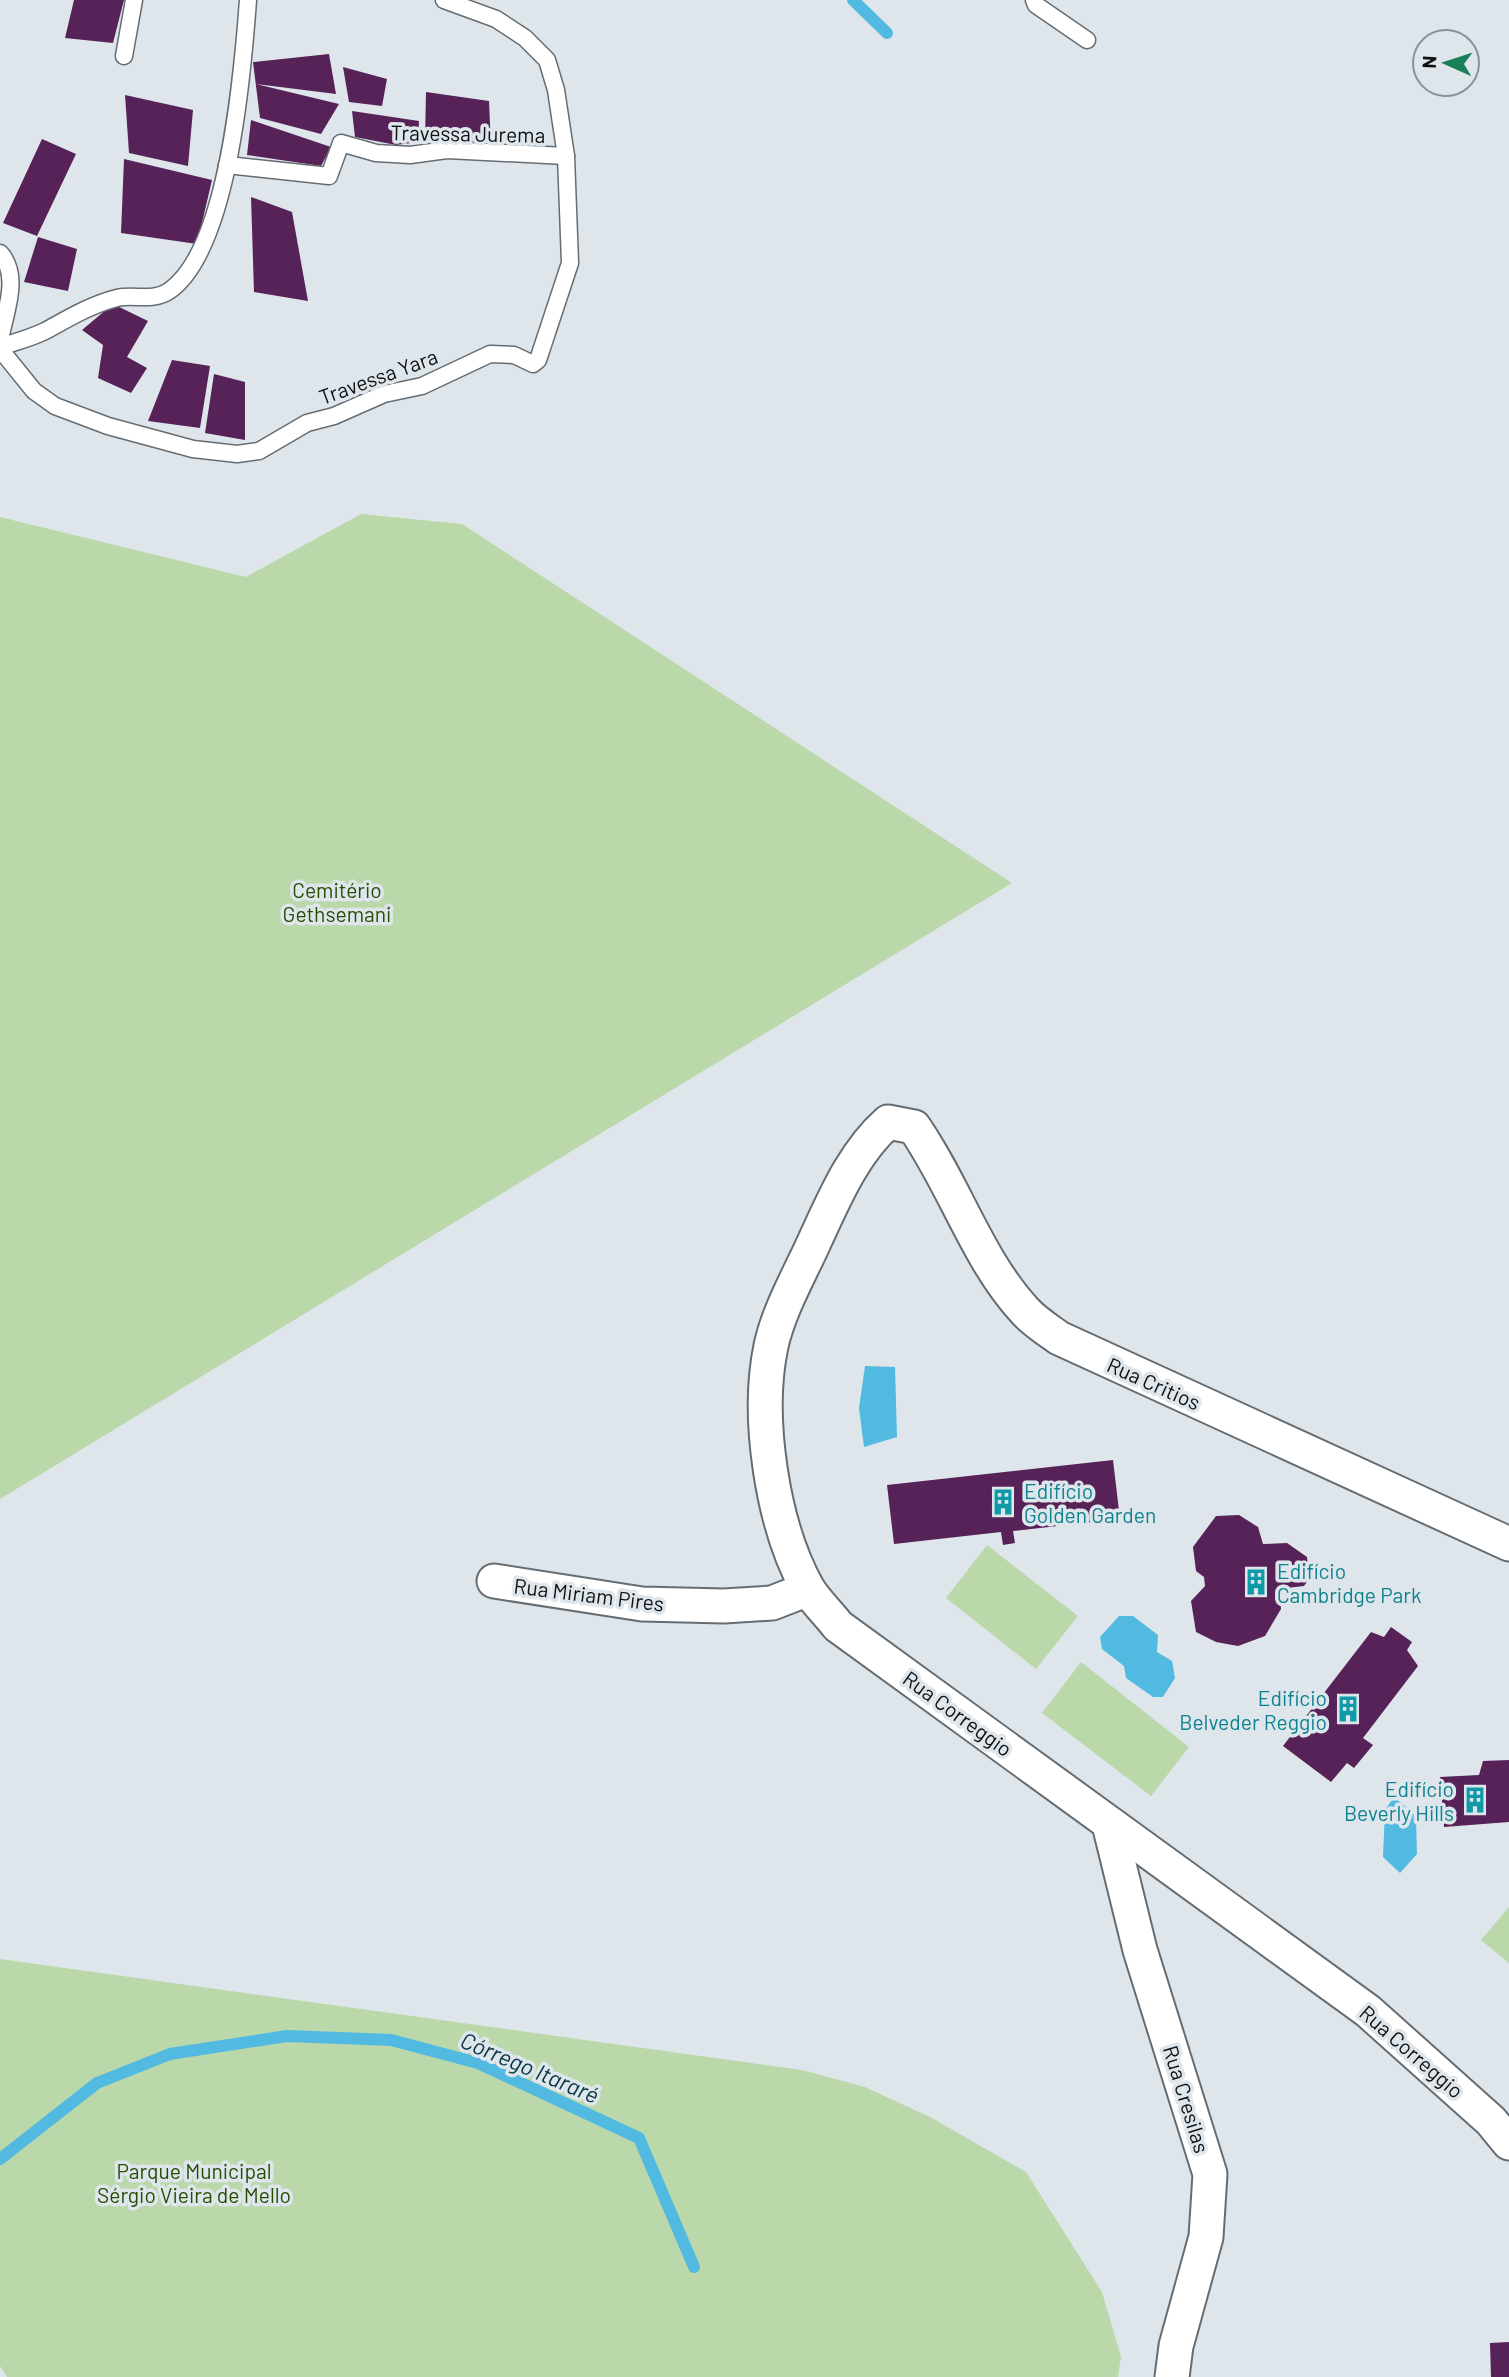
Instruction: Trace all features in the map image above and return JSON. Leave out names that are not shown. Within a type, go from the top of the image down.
[{"type":"street","name":"Rua Critios","points":[[888,1122],[914,1127],[936,1158],[999,1278],[1027,1313],[1059,1338],[1509,1544]]},
{"type":"street","name":"Rua Correggio","points":[[888,1122],[870,1138],[835,1197],[771,1345],[764,1419],[772,1483],[781,1520],[808,1589],[838,1626],[1368,2011],[1491,2121],[1509,2143]]},
{"type":"street","name":"Rua Miriam Pires","points":[[494,1581],[642,1604],[724,1606],[772,1603],[808,1589]]},
{"type":"street","name":"Rua Cresilas","points":[[1109,1824],[1140,1950],[1210,2174],[1206,2237],[1176,2346],[1172,2377]]},
{"type":"lane","points":[[124,56],[134,0]]},
{"type":"lane","name":"Travessa Yara","points":[[248,0],[240,102],[227,165],[196,259],[180,281],[167,293],[153,297],[120,297],[90,306],[46,330],[0,348],[34,391],[55,406],[108,426],[193,449],[237,454],[259,451],[307,423],[334,416],[384,394],[422,386],[489,354],[514,355],[533,364],[538,360],[570,263],[566,156],[556,90],[547,60],[525,38],[496,19],[444,0]]},
{"type":"lane","points":[[1034,0],[1036,5],[1087,40]]},
{"type":"lane","name":"Travessa Jurema","points":[[227,165],[329,176],[341,143],[376,153],[410,155],[447,150],[566,156]]},
{"type":"lane","points":[[0,253],[8,261],[11,273],[0,340]]},
{"type":"green space","name":"Cemitério Gethsemani","points":[[361,514],[462,524],[1012,883],[0,1499],[0,517],[246,577]]},
{"type":"green space","points":[[987,1545],[1078,1616],[1036,1669],[946,1598]]},
{"type":"green space","points":[[1081,1662],[1189,1747],[1151,1796],[1042,1713]]},
{"type":"green space","points":[[1509,1907],[1509,1963],[1481,1940]]},
{"type":"green space","name":"Parque Municipal Sérgio Vieira de Mello","points":[[0,1959],[802,2070],[865,2087],[932,2118],[1026,2172],[1102,2292],[1121,2357],[1118,2377],[7,2377],[0,2366]]},
{"type":"water","points":[[865,1366],[895,1367],[897,1437],[864,1447],[859,1408]]},
{"type":"water","points":[[1119,1616],[1133,1616],[1158,1635],[1157,1652],[1172,1661],[1175,1678],[1163,1697],[1153,1697],[1126,1678],[1124,1666],[1102,1649],[1100,1637]]},
{"type":"water","points":[[1394,1797],[1416,1816],[1417,1854],[1400,1873],[1383,1857],[1385,1810]]},
{"type":"building","points":[[74,0],[124,0],[113,43],[65,38]]},
{"type":"building","points":[[329,54],[336,94],[256,84],[339,104],[321,134],[260,118],[253,62]]},
{"type":"building","points":[[343,67],[387,79],[382,106],[349,102]]},
{"type":"building","points":[[426,92],[489,101],[491,148],[425,141]]},
{"type":"building","points":[[125,95],[193,110],[188,166],[129,153]]},
{"type":"building","points":[[352,111],[419,121],[418,142],[396,145],[355,137]]},
{"type":"building","points":[[251,120],[331,147],[321,166],[247,155]]},
{"type":"building","points":[[42,139],[76,154],[37,236],[3,223]]},
{"type":"building","points":[[124,159],[212,180],[197,244],[121,233]]},
{"type":"building","points":[[251,197],[292,212],[308,301],[254,292]]},
{"type":"building","points":[[38,237],[77,249],[68,291],[24,282]]},
{"type":"building","points":[[113,304],[148,321],[127,357],[147,368],[131,393],[98,378],[103,345],[82,330]]},
{"type":"building","points":[[172,360],[210,366],[200,428],[148,421]]},
{"type":"building","points":[[214,374],[245,382],[245,440],[205,433]]},
{"type":"building","name":"Edifício Golden Garden","points":[[1113,1460],[1120,1519],[1013,1531],[1015,1543],[1003,1545],[1001,1532],[894,1544],[887,1485]]},
{"type":"building","name":"Edifício Cambridge Park","points":[[1239,1515],[1258,1527],[1263,1544],[1287,1543],[1307,1557],[1309,1579],[1304,1586],[1279,1589],[1281,1609],[1265,1636],[1238,1646],[1216,1642],[1196,1632],[1191,1601],[1205,1586],[1204,1577],[1196,1571],[1193,1547],[1216,1516]]},
{"type":"building","name":"Edifício Belveder Reggio","points":[[1391,1627],[1412,1642],[1407,1650],[1418,1666],[1363,1738],[1373,1745],[1354,1768],[1347,1763],[1331,1782],[1283,1746],[1371,1632],[1384,1637]]},
{"type":"building","name":"Edifício Beverly Hills","points":[[1509,1760],[1509,1822],[1444,1827],[1440,1777],[1479,1775],[1483,1761]]},
{"type":"building","points":[[1509,2342],[1509,2377],[1491,2377],[1490,2343]]},
{"type":"waterway","points":[[853,0],[887,33]]},
{"type":"waterway","name":"Córrego Itararé","points":[[0,2159],[97,2083],[170,2054],[287,2036],[391,2040],[478,2063],[639,2138],[694,2267]]},
{"type":"place","name":"Edifício Golden Garden","points":[[1003,1502]]},
{"type":"place","name":"Edifício Cambridge Park","points":[[1256,1582]]},
{"type":"place","name":"Edifício Belveder Reggio","points":[[1348,1709]]},
{"type":"place","name":"Edifício Beverly Hills","points":[[1475,1800]]}]
